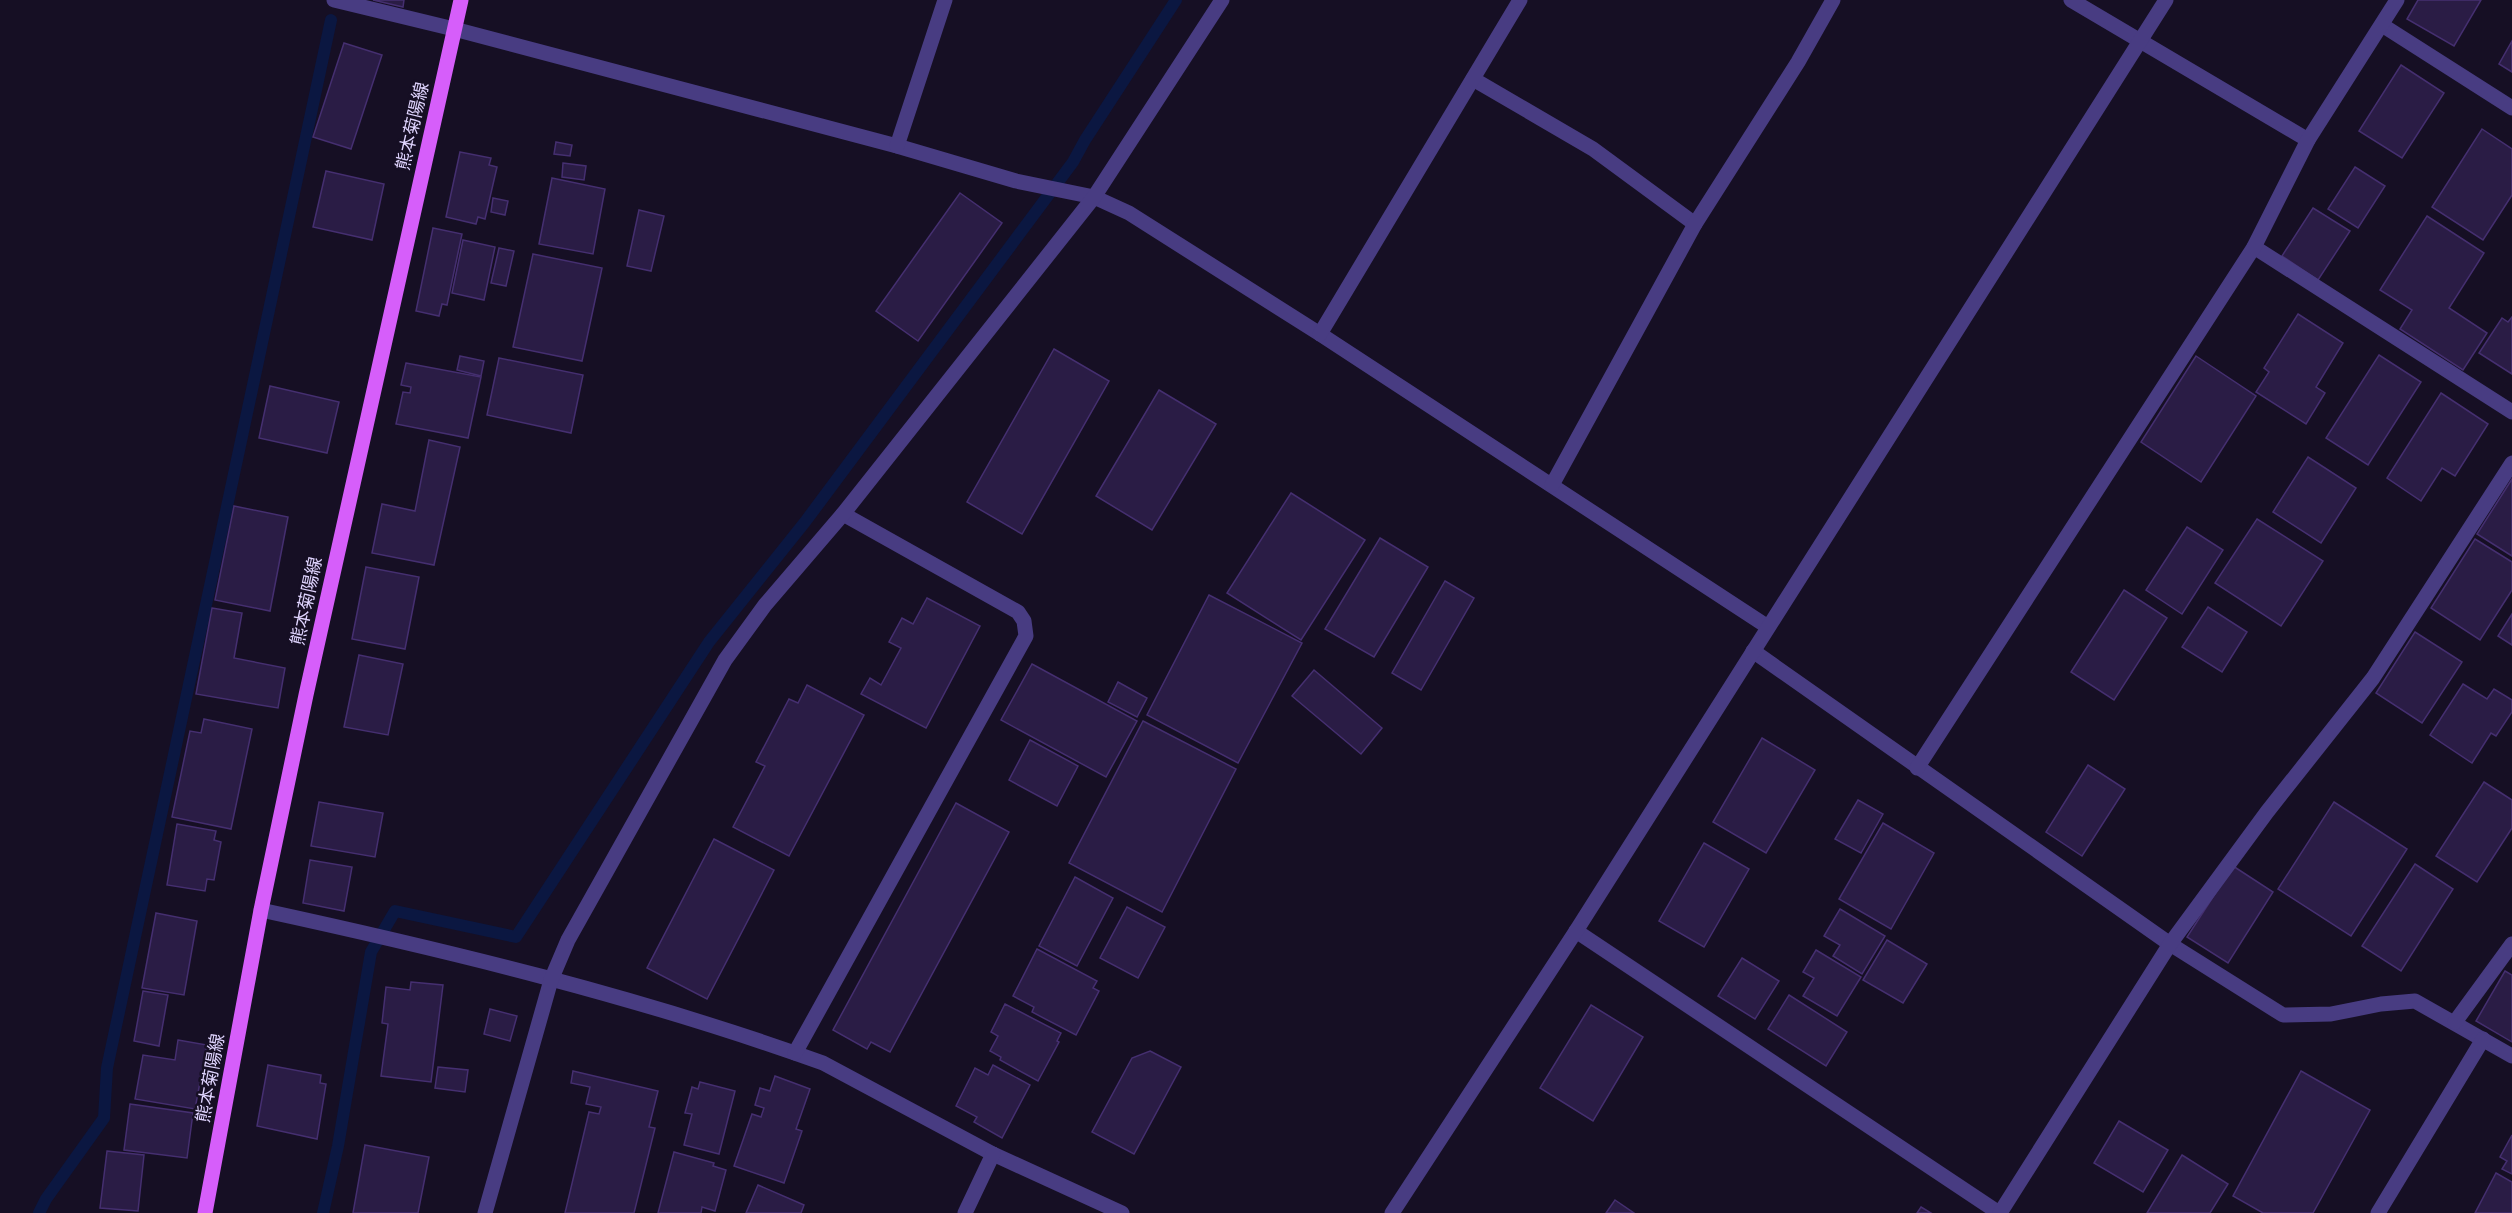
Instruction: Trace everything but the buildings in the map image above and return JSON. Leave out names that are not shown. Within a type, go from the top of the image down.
[{"type":"main road","name":"熊本菊陽線","points":[[205,1213],[261,910],[368,408],[461,0]]},
{"type":"street","points":[[334,0],[454,28],[897,146],[1016,181],[1094,197],[1130,213],[1320,334],[1768,627]]},
{"type":"street","points":[[897,146],[945,0]]},
{"type":"street","points":[[485,1213],[551,980],[568,940],[725,660],[765,605],[843,514],[1094,197],[1222,0]]},
{"type":"street","points":[[1320,334],[1520,0]]},
{"type":"street","points":[[1552,485],[1695,224],[1798,62],[1833,0]]},
{"type":"street","points":[[2071,0],[2308,141]]},
{"type":"street","points":[[1392,1213],[1576,931],[2166,0]]},
{"type":"street","points":[[1917,768],[2254,247],[2308,141],[2397,0]]},
{"type":"street","points":[[2382,25],[2512,108]]},
{"type":"street","points":[[1473,79],[1593,149],[1695,224]]},
{"type":"street","points":[[2254,247],[2512,412]]},
{"type":"street","points":[[1576,931],[1999,1213],[2170,944],[2267,812],[2373,678],[2512,464]]},
{"type":"street","points":[[795,1053],[1026,636],[1024,621],[1018,612],[843,514]]},
{"type":"street","points":[[1753,651],[2170,944],[2283,1015],[2331,1014],[2380,1004],[2415,1001],[2512,1056]]},
{"type":"street","points":[[261,910],[452,952],[795,1053],[823,1063],[993,1154],[1122,1213]]},
{"type":"street","points":[[2455,1022],[2512,944]]},
{"type":"street","points":[[2378,1213],[2483,1039]]},
{"type":"street","points":[[965,1213],[993,1154]]},
{"type":"waterway","points":[[323,1213],[338,1146],[371,952],[395,911],[516,937],[709,642],[805,522],[1073,162],[1176,0]]},
{"type":"waterway","points":[[39,1213],[46,1199],[104,1118],[107,1068],[331,20]]}]
